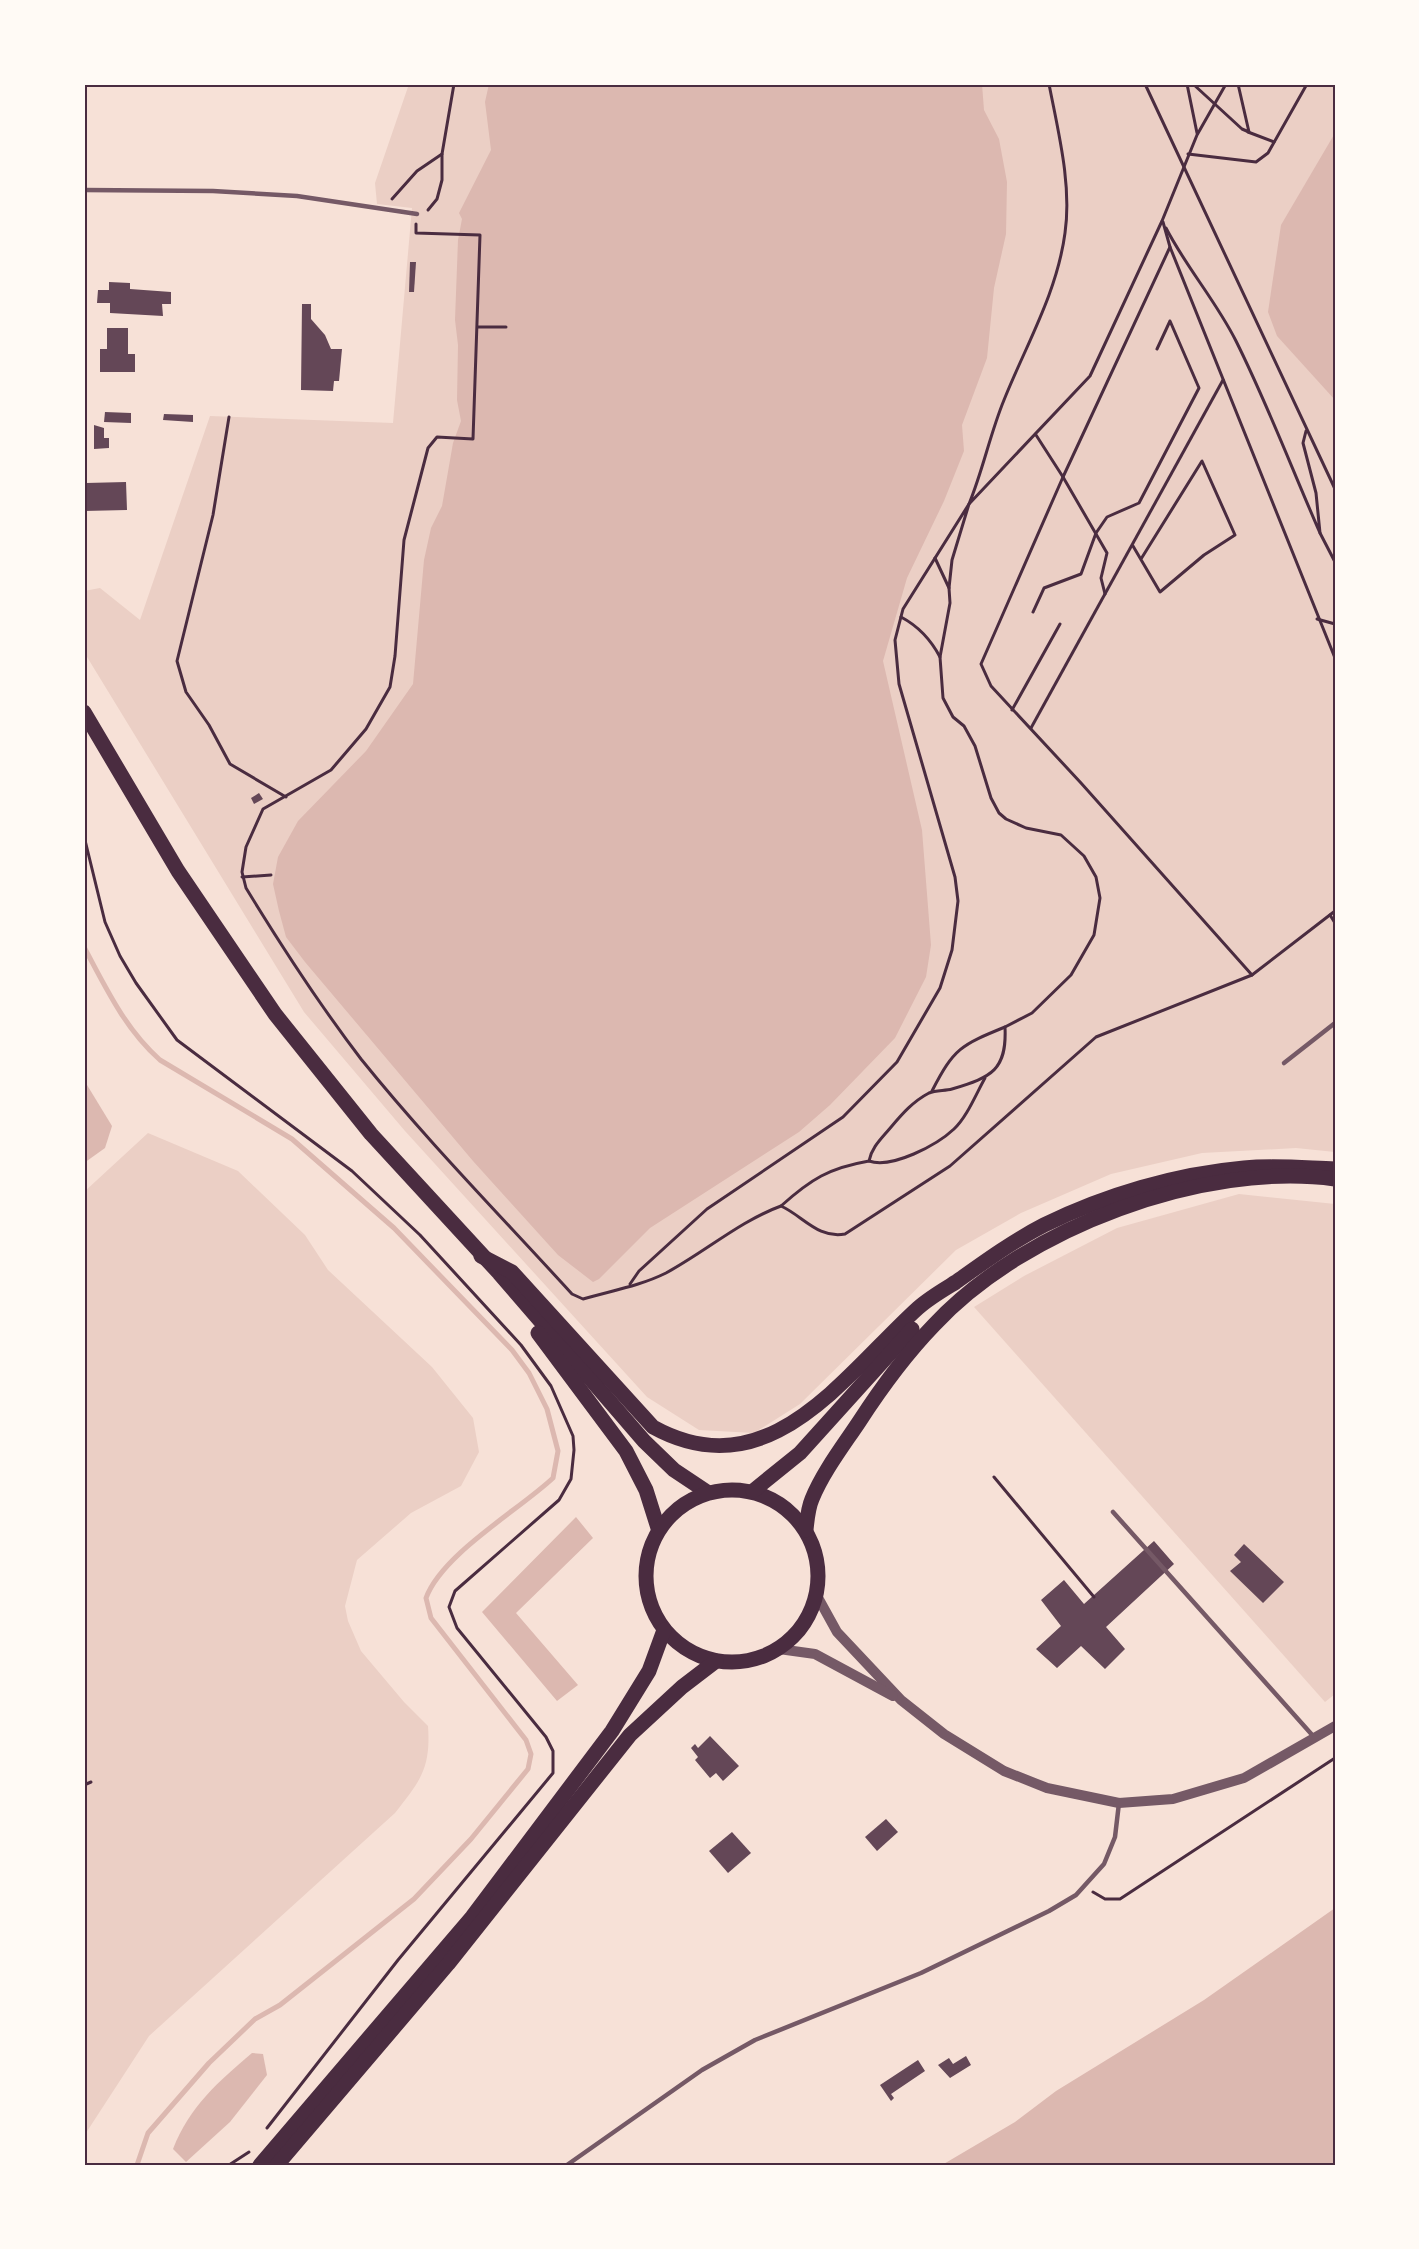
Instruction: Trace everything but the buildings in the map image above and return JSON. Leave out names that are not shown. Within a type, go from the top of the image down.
[{"type":"main road","points":[[84,712],[178,871],[275,1014],[371,1134],[499,1273],[644,1441],[674,1470],[707,1492]]},
{"type":"main road","points":[[481,1256],[512,1272],[653,1427],[675,1439],[735,1445],[794,1424],[848,1379],[919,1307],[987,1260],[1043,1226],[1096,1203],[1198,1174],[1245,1168],[1335,1169]]},
{"type":"main road","points":[[806,1530],[811,1500],[883,1386],[934,1324],[988,1278],[1040,1245],[1085,1224],[1163,1194],[1235,1179],[1272,1177],[1335,1179]]},
{"type":"main road","points":[[481,1256],[626,1451],[645,1490],[658,1528]]},
{"type":"main road","points":[[753,1491],[800,1453],[924,1316],[987,1260]]},
{"type":"main road","points":[[730,1488],[753,1491],[783,1506],[806,1530],[815,1551],[818,1572],[816,1594],[802,1625],[778,1649],[759,1658],[738,1662],[716,1661],[687,1650],[664,1630],[651,1606],[645,1580],[648,1553],[658,1528],[679,1506],[707,1492],[730,1488]]},
{"type":"main road","points":[[260,2165],[436,1962],[479,1908],[612,1731],[649,1671],[664,1630]]},
{"type":"main road","points":[[277,2165],[448,1964],[630,1734],[682,1687],[716,1661]]},
{"type":"street","points":[[816,1594],[837,1632],[901,1700],[944,1734],[1004,1771],[1047,1788],[1119,1803],[1173,1799],[1205,1792],[1244,1778],[1316,1740],[1335,1726]]},
{"type":"street","points":[[778,1649],[815,1654],[901,1700]]},
{"type":"lane","points":[[84,190],[213,191],[297,196],[417,214]]},
{"type":"lane","points":[[1284,1063],[1335,1023]]},
{"type":"lane","points":[[1113,1512],[1316,1740]]},
{"type":"lane","points":[[567,2165],[702,2070],[754,2040],[921,1973],[1049,1911],[1076,1895],[1104,1864],[1115,1837],[1119,1803]]},
{"type":"path","points":[[454,84],[442,154],[442,180],[437,199],[430,209],[417,214],[416,233],[480,236],[473,439],[437,437],[428,448],[404,540],[396,656],[390,687],[366,729],[331,770],[263,808],[246,848],[242,877],[246,888],[297,970],[361,1058],[404,1111],[572,1294],[583,1299],[665,1274],[765,1212],[781,1206],[803,1187],[838,1166],[869,1161],[877,1164],[897,1160],[927,1148],[955,1129],[985,1077],[1001,1062],[1006,1050],[1005,1027]]},
{"type":"path","points":[[869,1161],[878,1141],[898,1115],[932,1091],[950,1056],[966,1043],[1032,1013],[1071,975],[1094,935],[1100,898],[1096,877],[1084,856],[1061,835],[1026,828],[999,813],[991,798],[975,746],[964,726],[953,717],[943,698],[940,657],[950,603],[952,560],[1003,401],[1038,323],[1055,276],[1065,232],[1065,190],[1049,84]]},
{"type":"path","points":[[1145,84],[1335,489]]},
{"type":"path","points":[[1187,84],[1197,135]]},
{"type":"path","points":[[1193,84],[1246,131],[1274,142]]},
{"type":"path","points":[[630,1285],[639,1271],[707,1209],[829,1127],[860,1102],[897,1062],[940,988],[952,950],[958,901],[955,877],[899,684],[895,640],[901,616],[912,593],[969,504],[1089,376],[1162,221],[1188,154],[1226,84]]},
{"type":"path","points":[[1238,84],[1249,121],[1249,132],[1246,131]]},
{"type":"path","points":[[1188,154],[1256,162],[1268,153],[1307,84]]},
{"type":"path","points":[[383,210],[417,171],[442,154]]},
{"type":"path","points":[[1162,221],[1170,247],[1317,619],[1335,658]]},
{"type":"path","points":[[1162,221],[1179,254],[1201,284],[1235,339],[1320,533],[1335,562]]},
{"type":"path","points":[[1170,247],[1062,477],[981,664],[991,686],[1252,975]]},
{"type":"path","points":[[1033,612],[1044,588],[1082,574],[1096,533],[1107,517],[1139,503],[1199,388],[1170,321],[1157,349]]},
{"type":"path","points":[[478,327],[506,327]]},
{"type":"path","points":[[1030,728],[1224,380]]},
{"type":"path","points":[[229,417],[213,515],[177,661],[186,692],[209,725],[230,764],[286,797]]},
{"type":"path","points":[[1306,431],[1303,443],[1316,493],[1320,533]]},
{"type":"path","points":[[1036,435],[1107,553],[1101,578],[1106,594]]},
{"type":"path","points":[[1133,546],[1160,592],[1204,555],[1235,535],[1202,461],[1141,559]]},
{"type":"path","points":[[934,558],[949,588]]},
{"type":"path","points":[[901,616],[915,624],[932,643],[940,657]]},
{"type":"path","points":[[1317,619],[1335,624]]},
{"type":"path","points":[[1012,710],[1060,624]]},
{"type":"path","points":[[84,836],[105,922],[120,956],[136,983],[177,1040],[352,1171],[420,1235],[521,1345],[551,1386],[573,1436],[574,1450],[570,1479],[559,1500],[467,1579],[455,1591],[449,1607],[457,1628],[546,1737],[553,1751],[553,1773],[398,1960],[267,2129]]},
{"type":"path","points":[[242,877],[271,875]]},
{"type":"path","points":[[781,1206],[797,1215],[813,1229],[832,1234],[845,1234],[950,1166],[1096,1037],[1252,975],[1335,911]]},
{"type":"path","points":[[1330,915],[1335,922]]},
{"type":"path","points":[[932,1091],[953,1089],[985,1077]]},
{"type":"path","points":[[994,1477],[1094,1597]]},
{"type":"path","points":[[1086,1897],[1093,1892],[1105,1899],[1120,1899],[1335,1758]]},
{"type":"path","points":[[84,1785],[91,1782]]},
{"type":"path","points":[[229,2165],[255,2145]]},
{"type":"path","points":[[244,2165],[250,2151]]},
{"type":"shaded area","points":[[409,84],[1335,84],[1335,1152],[1296,1148],[1202,1153],[1111,1174],[1021,1213],[956,1250],[800,1404],[754,1433],[699,1430],[647,1397],[405,1131],[304,1012],[84,652],[84,591],[100,588],[140,620],[210,416],[393,423],[412,208],[377,204],[375,183]]},
{"type":"shaded area","points":[[489,84],[982,84],[984,110],[999,139],[1007,182],[1006,234],[994,288],[987,358],[962,425],[964,451],[944,501],[907,578],[883,661],[922,830],[931,945],[926,977],[895,1038],[830,1105],[799,1132],[650,1228],[599,1279],[593,1282],[558,1255],[473,1161],[305,962],[286,937],[273,884],[278,857],[298,821],[366,751],[413,684],[424,560],[431,528],[442,506],[453,443],[461,421],[457,400],[458,345],[455,320],[458,240],[462,219],[459,213],[491,150],[485,102]]},
{"type":"shaded area","points":[[1335,133],[1335,400],[1277,336],[1268,312],[1281,225]]},
{"type":"shaded area","points":[[84,1080],[112,1126],[105,1148],[84,1163]]},
{"type":"shaded area","points":[[148,1133],[238,1171],[305,1235],[328,1270],[432,1367],[473,1418],[479,1452],[461,1486],[411,1513],[357,1560],[345,1606],[348,1621],[361,1651],[404,1702],[428,1726],[428,1753],[417,1783],[395,1813],[149,2036],[84,2136],[84,1192]]},
{"type":"shaded area","points":[[1239,1194],[1335,1204],[1335,1694],[1325,1702],[974,1307],[1024,1276],[1117,1228]]},
{"type":"shaded area","points":[[576,1517],[593,1538],[516,1613],[578,1685],[557,1701],[482,1612]]},
{"type":"shaded area","points":[[1335,1908],[1335,2165],[942,2165],[1015,2122],[1056,2091],[1204,2000]]},
{"type":"shaded area","points":[[252,2053],[263,2054],[267,2075],[230,2122],[186,2162],[173,2149],[187,2120],[206,2096]]},
{"type":"waterway","points":[[84,947],[108,993],[126,1021],[160,1060],[292,1139],[394,1228],[512,1350],[529,1373],[547,1409],[558,1451],[553,1478],[464,1549],[448,1565],[426,1598],[431,1618],[526,1740],[531,1754],[528,1769],[471,1839],[414,1899],[280,2005],[255,2019],[209,2063],[148,2133],[137,2165]]}]
